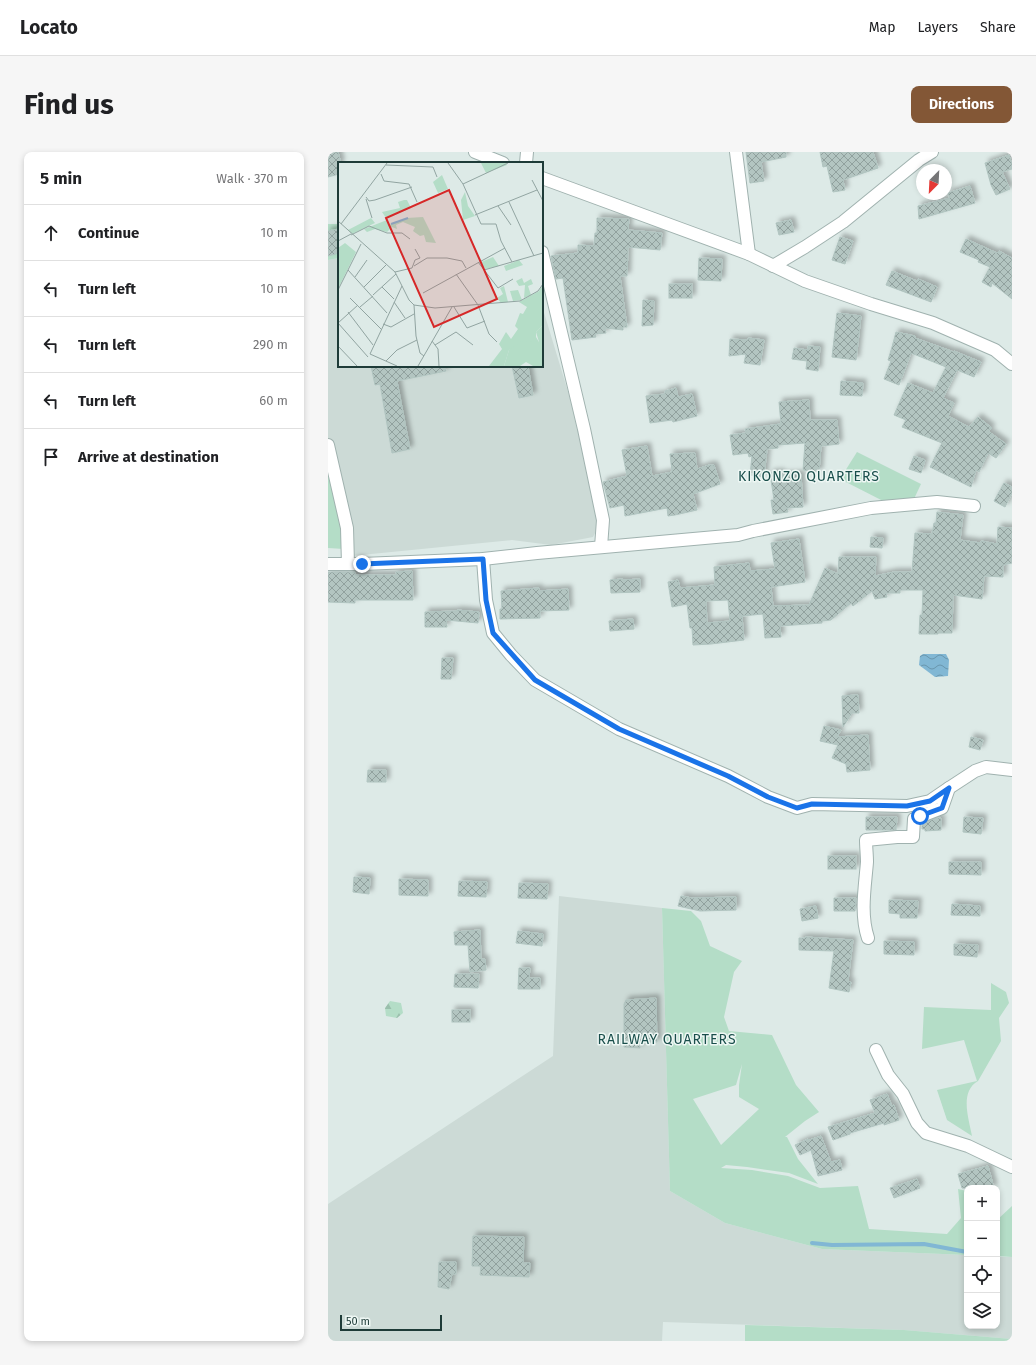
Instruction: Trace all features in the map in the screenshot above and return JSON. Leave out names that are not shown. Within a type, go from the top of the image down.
[{"type":"street","points":[[475,152],[500,162]]},
{"type":"street","points":[[526,162],[527,152]]},
{"type":"street","points":[[736,152],[748,254]]},
{"type":"street","points":[[773,266],[843,222],[919,160],[932,152]]},
{"type":"street","points":[[543,178],[748,254],[805,281],[831,291],[933,323],[995,350],[1012,364]]},
{"type":"street","points":[[543,256],[584,428],[600,505],[602,520],[601,547]]},
{"type":"street","points":[[328,445],[331,468],[347,528],[348,564]]},
{"type":"street","points":[[328,564],[483,559],[601,547],[738,536],[753,531],[871,508],[937,502],[974,506]]},
{"type":"street","points":[[483,559],[486,600],[493,633],[535,680],[619,729],[728,776],[768,797],[797,808],[812,804],[907,806],[930,801],[975,771],[986,767],[1012,770]]},
{"type":"street","points":[[868,938],[865,929],[864,896],[867,861],[866,840],[913,837],[914,819],[942,808],[949,788]]},
{"type":"street","points":[[876,1050],[888,1075],[903,1094],[917,1123],[926,1133],[968,1146],[1012,1167]]},
{"type":"shaded area","points":[[338,258],[338,367],[543,367],[543,309],[576,418],[599,525],[593,537],[551,545],[512,540],[351,556],[328,451],[328,260]]},
{"type":"shaded area","points":[[559,896],[662,908],[670,1191],[725,1223],[822,1249],[964,1255],[964,1329],[1000,1329],[1000,1257],[1012,1257],[1012,1339],[904,1330],[663,1322],[662,1341],[328,1341],[328,1204],[553,1056]]},
{"type":"green space","points":[[328,224],[338,224],[338,258],[328,260]]},
{"type":"green space","points":[[857,452],[921,484],[913,501],[887,503],[840,479]]},
{"type":"green space","points":[[328,474],[338,499],[344,549],[328,548]]},
{"type":"green space","points":[[662,908],[691,911],[701,921],[710,946],[742,961],[734,972],[724,1017],[729,1031],[772,1035],[796,1085],[819,1112],[785,1137],[787,1137],[798,1159],[818,1184],[789,1173],[726,1165],[721,1168],[752,1170],[788,1176],[820,1188],[858,1186],[869,1229],[947,1234],[961,1218],[958,1189],[964,1190],[964,1255],[822,1249],[725,1223],[670,1191]],"holes":[[[742,1064],[739,1097],[759,1109],[721,1145],[693,1099],[736,1085]]]},
{"type":"green space","points":[[991,983],[1006,992],[1009,1003],[999,1018],[1001,1041],[978,1081],[972,1086],[967,1099],[972,1136],[947,1120],[937,1090],[977,1081],[964,1040],[922,1049],[924,1007],[991,1010]]},
{"type":"green space","points":[[390,1001],[401,1003],[403,1013],[397,1018],[386,1016],[385,1008]]},
{"type":"green space","points":[[1012,1206],[1012,1257],[1000,1256],[1000,1217]]},
{"type":"green space","points":[[745,1325],[904,1330],[1012,1339],[1012,1341],[745,1341]]},
{"type":"water","points":[[923,654],[946,654],[949,660],[948,676],[935,677],[919,665],[920,656]]},
{"type":"building","points":[[328,152],[338,152],[341,162],[338,162],[338,174],[328,177]]},
{"type":"building","points":[[746,152],[786,152],[786,157],[761,162],[764,181],[750,183]]},
{"type":"building","points":[[820,152],[873,152],[878,168],[843,180],[845,190],[833,192],[827,166],[823,167]]},
{"type":"building","points":[[1009,155],[1012,169],[1002,172],[1010,189],[996,195],[991,185],[985,163]]},
{"type":"building","points":[[970,186],[975,203],[919,219],[918,206],[942,200],[952,200],[952,192]]},
{"type":"building","points":[[597,218],[629,219],[628,230],[662,233],[660,250],[628,247],[627,276],[620,276],[627,327],[623,327],[623,330],[605,328],[606,333],[595,334],[596,337],[572,340],[563,278],[556,279],[551,256],[578,253],[578,245],[594,246],[595,233],[597,233]]},
{"type":"building","points":[[791,220],[794,232],[779,235],[776,223]]},
{"type":"building","points":[[338,229],[338,253],[328,256],[328,231]]},
{"type":"building","points":[[840,237],[853,241],[845,264],[832,260]]},
{"type":"building","points":[[966,239],[997,253],[999,251],[1012,258],[1012,299],[992,283],[991,287],[982,282],[990,267],[978,262],[979,260],[960,252]]},
{"type":"building","points":[[699,258],[722,259],[721,281],[698,280]]},
{"type":"building","points":[[892,271],[937,287],[931,302],[886,285]]},
{"type":"building","points":[[669,284],[692,284],[692,298],[669,298]]},
{"type":"building","points":[[643,300],[654,301],[653,325],[642,326]]},
{"type":"building","points":[[837,313],[861,316],[856,360],[832,357]]},
{"type":"building","points":[[896,332],[915,336],[915,338],[981,362],[974,377],[957,370],[943,398],[954,403],[948,416],[969,427],[978,417],[992,428],[988,431],[1006,444],[996,458],[988,453],[979,472],[976,470],[971,487],[930,467],[942,443],[902,427],[906,420],[894,415],[908,383],[933,393],[946,367],[911,353],[899,385],[884,379],[891,361],[888,360]]},
{"type":"building","points":[[748,338],[764,340],[760,365],[744,363],[746,354],[729,356],[730,339],[748,340]]},
{"type":"building","points":[[808,346],[820,347],[818,371],[806,369],[807,361],[792,359],[794,348],[808,350]]},
{"type":"building","points":[[371,367],[445,367],[446,371],[397,381],[410,449],[392,453],[380,384],[375,385]]},
{"type":"building","points":[[512,367],[528,367],[533,395],[519,398]]},
{"type":"building","points":[[841,381],[863,383],[862,396],[840,395]]},
{"type":"building","points":[[676,388],[678,397],[692,394],[697,416],[673,422],[672,420],[650,423],[646,396],[665,394],[665,391]]},
{"type":"building","points":[[809,400],[810,420],[837,420],[839,444],[821,446],[819,472],[803,470],[805,443],[778,445],[778,448],[767,449],[764,477],[750,475],[752,456],[749,457],[748,453],[733,455],[730,435],[746,433],[745,429],[781,424],[779,402]]},
{"type":"building","points":[[647,446],[652,476],[672,472],[670,454],[695,453],[697,469],[714,465],[720,484],[693,494],[697,510],[668,516],[667,508],[625,516],[624,505],[610,508],[603,482],[627,476],[622,450]]},
{"type":"building","points":[[914,456],[925,460],[921,473],[909,469]]},
{"type":"building","points":[[781,472],[781,475],[801,474],[803,507],[787,508],[788,512],[773,514],[771,500],[774,500],[770,473]]},
{"type":"building","points":[[1004,483],[1012,487],[1012,493],[1005,507],[994,501]]},
{"type":"building","points":[[937,512],[963,515],[960,540],[981,543],[981,541],[997,544],[998,527],[1012,528],[1012,563],[1003,565],[1003,577],[984,576],[982,599],[953,595],[952,633],[919,634],[920,615],[922,615],[923,590],[900,590],[900,593],[886,593],[887,597],[875,599],[872,591],[853,606],[851,603],[831,620],[822,621],[822,623],[780,626],[781,637],[765,638],[763,614],[742,616],[744,640],[711,644],[693,645],[692,628],[690,628],[687,604],[672,607],[668,582],[678,580],[680,588],[715,585],[714,567],[749,563],[750,571],[775,569],[771,543],[799,539],[805,582],[771,587],[773,606],[809,605],[825,568],[838,574],[839,557],[876,557],[875,576],[894,572],[912,572],[915,533],[932,534],[934,523],[936,523]],"holes":[[[728,600],[730,621],[707,623],[706,601]]]},
{"type":"building","points":[[871,537],[883,538],[882,548],[870,547]]},
{"type":"building","points":[[412,571],[413,600],[355,600],[355,603],[328,602],[328,572],[355,572],[355,575],[396,575],[396,572]]},
{"type":"building","points":[[640,579],[640,592],[611,593],[610,580]]},
{"type":"building","points":[[539,588],[539,591],[568,589],[569,610],[540,611],[540,618],[500,619],[500,609],[502,609],[501,591]]},
{"type":"building","points":[[457,610],[479,612],[478,623],[446,620],[447,627],[425,627],[425,612]]},
{"type":"building","points":[[633,619],[634,629],[610,631],[609,621]]},
{"type":"building","points":[[442,658],[453,658],[451,679],[441,679]]},
{"type":"building","points":[[858,695],[859,713],[852,713],[843,727],[842,696]]},
{"type":"building","points":[[824,726],[841,730],[837,737],[868,735],[870,770],[847,772],[846,764],[832,758],[838,745],[820,741]]},
{"type":"building","points":[[971,737],[983,740],[980,750],[969,747]]},
{"type":"building","points":[[368,770],[386,770],[386,782],[367,782]]},
{"type":"building","points":[[866,817],[897,817],[896,830],[866,830]]},
{"type":"building","points":[[964,817],[983,818],[981,834],[963,832]]},
{"type":"building","points":[[936,818],[941,818],[941,830],[925,831],[925,829],[922,829],[922,824]]},
{"type":"building","points":[[828,856],[856,856],[856,869],[828,869]]},
{"type":"building","points":[[949,862],[981,862],[981,875],[949,874]]},
{"type":"building","points":[[354,877],[370,878],[369,894],[353,892]]},
{"type":"building","points":[[399,879],[428,880],[428,896],[399,895]]},
{"type":"building","points":[[459,881],[487,882],[486,897],[458,896]]},
{"type":"building","points":[[519,883],[548,884],[547,899],[518,898]]},
{"type":"building","points":[[681,896],[692,898],[736,897],[736,910],[700,911],[678,906]]},
{"type":"building","points":[[834,898],[856,898],[855,911],[834,911]]},
{"type":"building","points":[[889,900],[918,901],[917,918],[900,918],[900,914],[889,913]]},
{"type":"building","points":[[952,904],[980,906],[980,916],[951,915]]},
{"type":"building","points":[[816,906],[818,918],[802,921],[800,909]]},
{"type":"building","points":[[480,930],[481,959],[485,959],[486,970],[470,972],[468,945],[455,945],[454,932]]},
{"type":"building","points":[[518,931],[543,934],[542,946],[516,943]]},
{"type":"building","points":[[805,937],[853,940],[848,981],[851,982],[849,992],[829,988],[834,951],[799,950],[799,938]]},
{"type":"building","points":[[884,941],[914,942],[914,955],[884,954]]},
{"type":"building","points":[[954,944],[978,945],[977,957],[954,955]]},
{"type":"building","points":[[519,968],[530,968],[529,978],[540,978],[540,989],[518,989]]},
{"type":"building","points":[[455,974],[479,974],[478,988],[454,987]]},
{"type":"building","points":[[656,998],[657,1042],[640,1042],[640,1048],[624,1047],[624,1004],[626,1000]]},
{"type":"building","points":[[452,1010],[470,1010],[470,1022],[452,1022]]},
{"type":"building","points":[[887,1094],[892,1106],[894,1105],[899,1120],[850,1133],[833,1140],[828,1127],[875,1113],[870,1100]]},
{"type":"building","points":[[821,1136],[831,1162],[840,1160],[842,1170],[818,1176],[811,1150],[800,1155],[795,1145],[808,1139]]},
{"type":"building","points":[[988,1166],[993,1185],[964,1185],[964,1188],[962,1188],[958,1174]]},
{"type":"building","points":[[917,1179],[920,1188],[894,1198],[890,1188]]},
{"type":"building","points":[[473,1236],[524,1237],[523,1263],[530,1263],[529,1277],[480,1275],[481,1266],[472,1266]]},
{"type":"building","points":[[439,1262],[456,1262],[456,1274],[452,1274],[449,1289],[438,1287]]},
{"type":"waterway","points":[[812,1243],[832,1245],[924,1244],[964,1251]]},
{"type":"district","name":"KIKONZO QUARTERS","points":[[809,476]]},
{"type":"district","name":"RAILWAY QUARTERS","points":[[667,1039]]},
{"type":"route","points":[[362,564],[483,559],[486,600],[493,633],[511,655],[535,680],[619,729],[728,776],[768,797],[797,808],[812,804],[907,806],[930,801],[949,788],[942,808],[920,816]]}]
